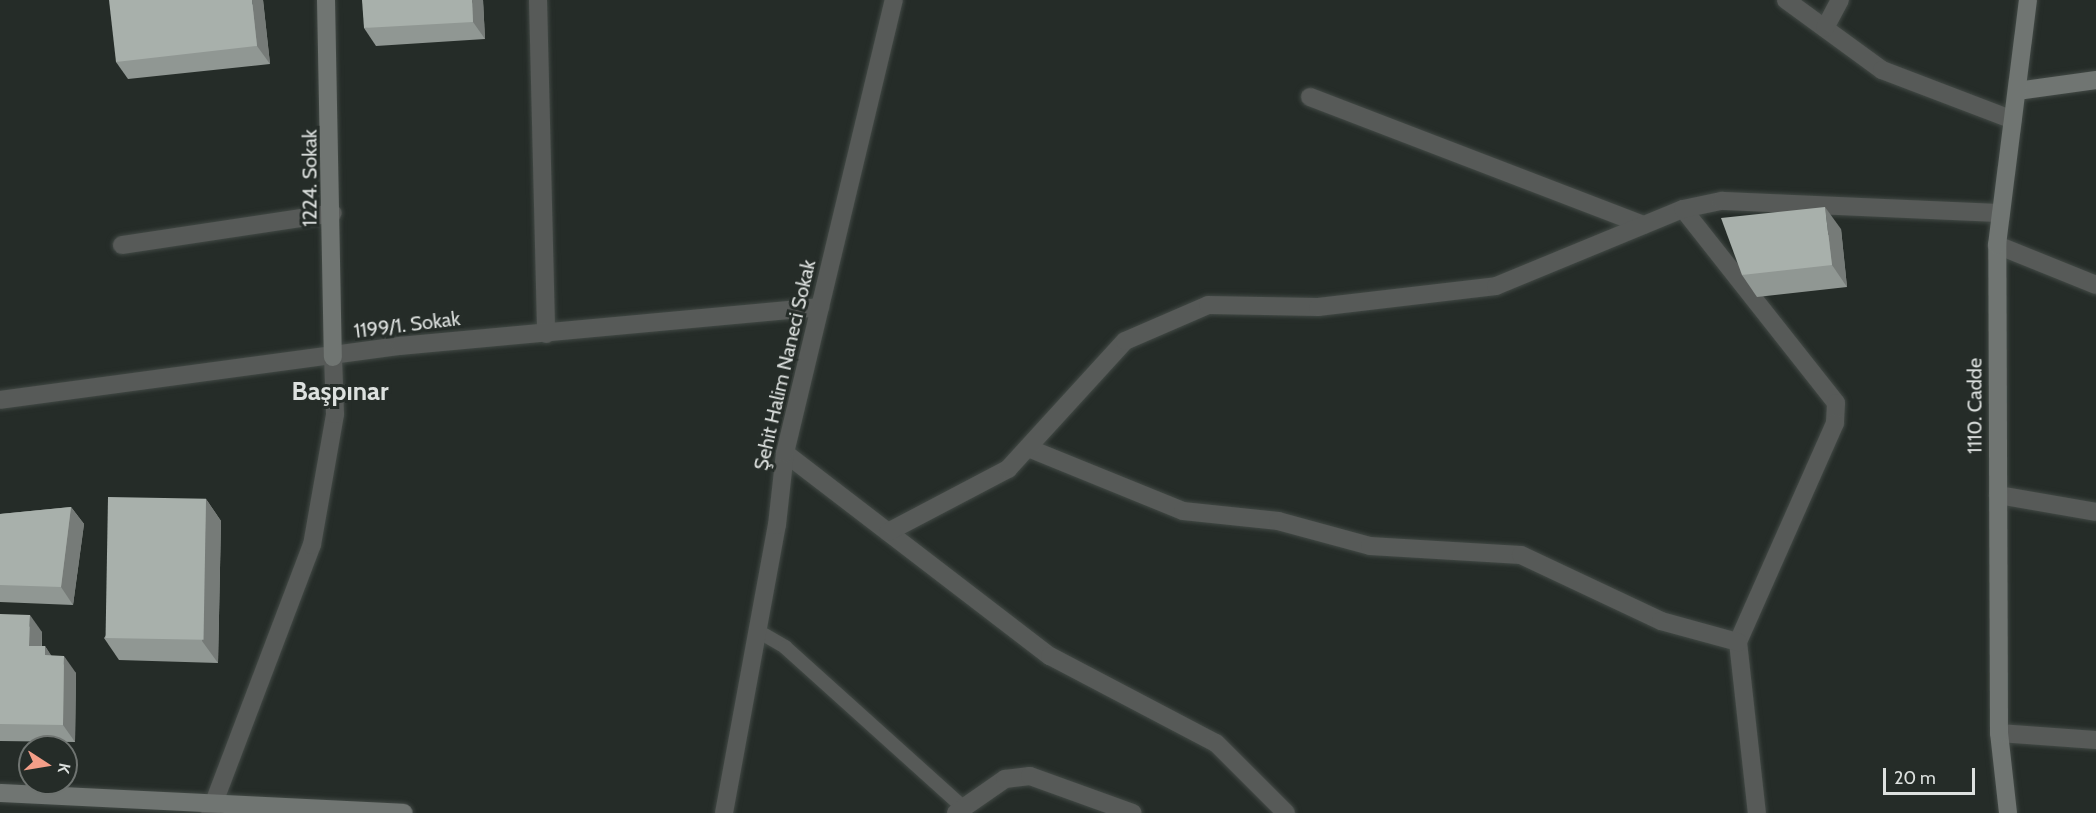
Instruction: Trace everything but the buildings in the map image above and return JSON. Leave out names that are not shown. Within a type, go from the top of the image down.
[{"type":"street","name":"1224. Sokak","points":[[326,0],[333,213],[333,357]]},
{"type":"street","points":[[538,0],[546,334]]},
{"type":"street","name":"Şehit Halim Naneci Sokak","points":[[724,813],[777,525],[785,453],[894,0]]},
{"type":"street","points":[[1786,0],[1882,70],[2013,120]]},
{"type":"street","points":[[1824,28],[1840,0]]},
{"type":"street","name":"1110. Cadde","points":[[2008,813],[1999,733],[1997,244],[2028,0]]},
{"type":"street","points":[[2017,91],[2096,80]]},
{"type":"street","points":[[1310,97],[1643,225]]},
{"type":"street","points":[[888,532],[1008,469],[1125,341],[1208,305],[1318,307],[1496,286],[1643,225],[1683,210],[1722,201],[2001,213]]},
{"type":"street","points":[[1683,210],[1836,403],[1835,423],[1738,642],[1757,813]]},
{"type":"street","points":[[122,245],[333,213]]},
{"type":"street","points":[[1997,244],[2096,285]]},
{"type":"street","name":"1199/1. Sokak","points":[[0,400],[333,357],[820,307]]},
{"type":"street","points":[[211,808],[312,545],[335,414],[333,357]]},
{"type":"street","points":[[1028,448],[1183,511],[1278,521],[1370,546],[1521,555],[1660,621],[1738,642]]},
{"type":"street","points":[[785,453],[1050,656],[1216,743],[1286,813]]},
{"type":"street","points":[[1998,495],[2096,512]]},
{"type":"street","points":[[1999,733],[2096,740]]},
{"type":"street","points":[[960,811],[1005,779],[1030,776],[1090,793],[1132,813]]},
{"type":"street","points":[[0,793],[211,808],[404,813]]},
{"type":"lane","points":[[756,630],[785,647],[960,811]]},
{"type":"district","name":"Başpınar","points":[[340,392]]}]
